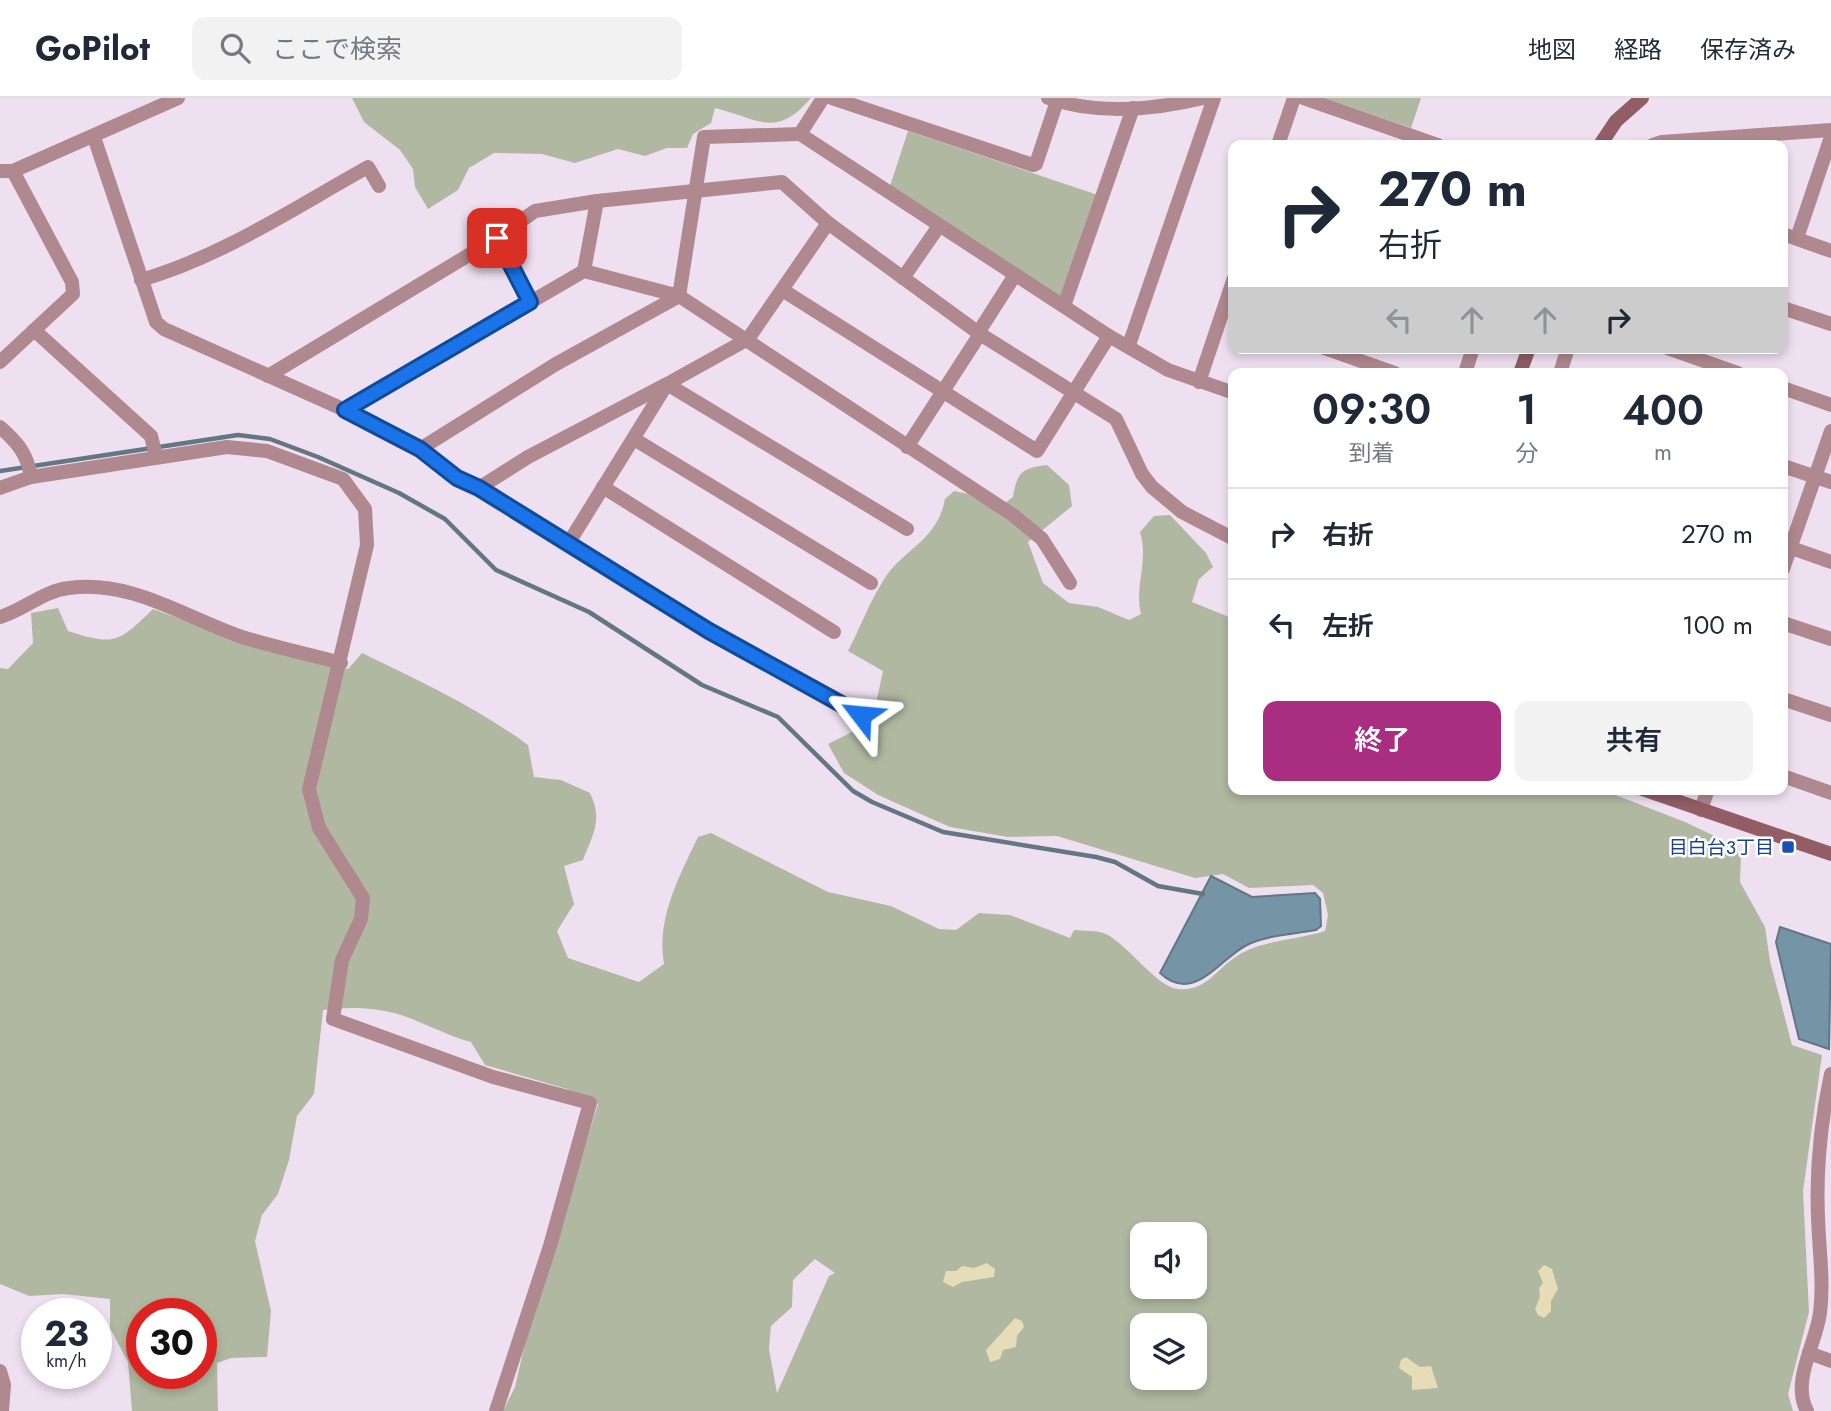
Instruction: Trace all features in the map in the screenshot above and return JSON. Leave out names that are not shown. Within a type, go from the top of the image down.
[{"type":"street","points":[[0,362],[73,294],[72,282],[6,171],[94,137],[178,98]]},
{"type":"street","points":[[800,134],[822,98]]},
{"type":"street","points":[[832,98],[1033,165],[1036,164],[1052,100],[1159,108],[1203,98]]},
{"type":"street","points":[[1129,345],[1214,98]]},
{"type":"street","points":[[1280,140],[1294,98]]},
{"type":"street","points":[[1303,98],[1424,140]]},
{"type":"street","points":[[1603,140],[1616,121],[1642,98]]},
{"type":"street","points":[[1064,306],[1133,108]]},
{"type":"street","points":[[1690,140],[1831,130]]},
{"type":"street","points":[[679,296],[704,137],[800,134],[1109,336],[1129,345],[1168,370],[1228,391]]},
{"type":"street","points":[[1831,136],[1790,236],[1831,251]]},
{"type":"street","points":[[94,137],[156,322],[164,329],[345,410],[420,449],[457,478],[479,488],[709,631],[861,715]]},
{"type":"street","points":[[141,279],[178,269],[245,238],[368,166],[379,187]]},
{"type":"street","points":[[268,376],[497,238],[535,211],[597,201],[782,182],[828,223],[979,333],[1116,419],[1142,474],[1152,487],[1182,512],[1228,536]]},
{"type":"street","points":[[584,271],[597,201]]},
{"type":"street","points":[[479,488],[528,457],[748,339],[784,291],[828,223]]},
{"type":"street","points":[[904,278],[939,226]]},
{"type":"street","points":[[497,238],[530,302]]},
{"type":"street","points":[[345,410],[584,271],[679,296],[748,339],[1013,515],[1042,539],[1070,583]]},
{"type":"street","points":[[907,447],[1015,275]]},
{"type":"street","points":[[784,291],[943,389],[1037,451],[1109,336]]},
{"type":"street","points":[[420,449],[556,364],[679,296]]},
{"type":"street","points":[[1788,310],[1831,324]]},
{"type":"street","points":[[1199,382],[1228,315]]},
{"type":"street","points":[[34,330],[151,436],[156,456]]},
{"type":"street","points":[[1341,354],[1381,368]]},
{"type":"street","points":[[1684,354],[1724,368]]},
{"type":"street","points":[[568,544],[667,384]]},
{"type":"street","points":[[667,384],[907,529]]},
{"type":"street","points":[[1788,390],[1831,405]]},
{"type":"street","points":[[0,427],[18,443],[28,458],[31,477]]},
{"type":"street","points":[[1788,544],[1816,477],[1831,431]]},
{"type":"street","points":[[634,439],[871,583]]},
{"type":"street","points":[[0,488],[31,477],[227,447],[267,451],[343,479],[365,509],[367,545],[309,789],[319,828],[363,898],[361,919],[342,960],[333,1019],[493,1077],[590,1103],[550,1245],[496,1411]]},
{"type":"street","points":[[1788,468],[1831,482]]},
{"type":"street","points":[[603,487],[834,632]]},
{"type":"street","points":[[1788,546],[1831,562]]},
{"type":"street","points":[[0,617],[34,598],[68,588],[108,588],[128,592],[243,637],[341,663]]},
{"type":"street","points":[[1788,624],[1831,639]]},
{"type":"street","points":[[1788,701],[1831,715]]},
{"type":"street","points":[[1788,778],[1831,793]]},
{"type":"street","points":[[1659,795],[1831,854]]},
{"type":"street","points":[[1701,810],[1706,795]]},
{"type":"street","points":[[1807,1411],[1800,1389],[1821,1303],[1818,1214],[1824,1105],[1831,1074]]},
{"type":"street","points":[[1809,1353],[1831,1361]]},
{"type":"street","points":[[0,1371],[4,1385],[2,1411]]},
{"type":"green space","points":[[352,98],[811,98],[799,111],[777,122],[755,120],[715,108],[711,123],[693,134],[687,148],[667,148],[645,156],[618,149],[575,163],[542,154],[494,153],[469,168],[458,190],[428,209],[415,187],[413,169],[400,150],[364,122]]},
{"type":"green space","points":[[1324,98],[1421,98],[1411,128]]},
{"type":"green space","points":[[908,131],[1098,195],[1064,295],[1059,298],[890,186]]},
{"type":"green space","points":[[1047,465],[1069,485],[1072,506],[1028,542],[1043,583],[1069,603],[1098,607],[1129,620],[1141,614],[1139,594],[1143,554],[1140,532],[1154,516],[1170,515],[1206,553],[1213,567],[1199,579],[1192,602],[1228,617],[1228,795],[1615,795],[1685,822],[1723,840],[1741,854],[1740,882],[1765,927],[1770,961],[1792,1045],[1822,1055],[1803,1191],[1809,1312],[1788,1394],[1793,1411],[503,1411],[515,1387],[528,1330],[598,1104],[567,1089],[485,1065],[471,1042],[404,1016],[367,1009],[323,1010],[314,1094],[297,1116],[289,1160],[278,1194],[262,1215],[255,1241],[271,1311],[267,1357],[231,1358],[217,1363],[217,1298],[126,1298],[126,1358],[112,1332],[112,1298],[63,1294],[29,1296],[0,1284],[0,668],[8,669],[33,643],[31,613],[58,608],[68,631],[106,640],[123,635],[153,609],[249,643],[348,669],[362,653],[447,695],[488,719],[528,745],[534,777],[561,780],[590,793],[596,811],[595,827],[583,860],[564,866],[574,904],[557,931],[568,958],[639,982],[664,964],[663,931],[671,899],[698,837],[711,833],[828,892],[891,906],[939,929],[956,930],[979,913],[1010,915],[1070,938],[1074,930],[1106,934],[1162,982],[1178,989],[1196,987],[1247,951],[1268,943],[1325,931],[1328,915],[1323,893],[1313,885],[1249,888],[1223,874],[1195,878],[1057,836],[1008,837],[950,827],[878,795],[844,773],[828,744],[872,722],[883,671],[848,651],[883,581],[935,525],[945,499],[954,491],[968,494],[997,509],[1013,497],[1016,482],[1022,473]],"holes":[[[815,1259],[835,1273],[829,1276],[777,1393],[769,1349],[771,1326],[792,1307],[793,1280]]]},
{"type":"green space","points":[[217,1363],[218,1411],[132,1411],[130,1389],[217,1389]]},
{"type":"sand","points":[[987,1263],[995,1269],[994,1277],[962,1282],[953,1287],[943,1282],[946,1271],[956,1271],[962,1266],[974,1268]]},
{"type":"sand","points":[[1544,1265],[1552,1269],[1558,1289],[1551,1301],[1551,1311],[1544,1318],[1538,1315],[1535,1309],[1540,1297],[1539,1288],[1543,1283],[1538,1271]]},
{"type":"sand","points":[[1015,1318],[1022,1321],[1024,1327],[1017,1336],[1016,1347],[1003,1350],[1000,1359],[990,1362],[986,1350]]},
{"type":"sand","points":[[1406,1357],[1420,1367],[1431,1366],[1438,1388],[1412,1390],[1412,1377],[1399,1368],[1401,1360]]},
{"type":"water","points":[[1211,876],[1252,897],[1315,893],[1320,899],[1321,926],[1316,930],[1272,937],[1247,945],[1195,982],[1172,982],[1160,973]]},
{"type":"water","points":[[1780,927],[1831,944],[1829,1049],[1799,1039],[1776,942]]},
{"type":"waterway","points":[[0,471],[238,435],[270,439],[399,493],[445,519],[496,570],[589,612],[702,685],[778,717],[853,791],[872,802],[943,832],[1096,857],[1115,862],[1158,886],[1203,894]]},
{"type":"place","name":"目白台3丁目","points":[[1788,847]]},
{"type":"route","points":[[497,238],[530,302],[345,410],[420,449],[457,478],[479,488],[709,631],[861,715]]}]
